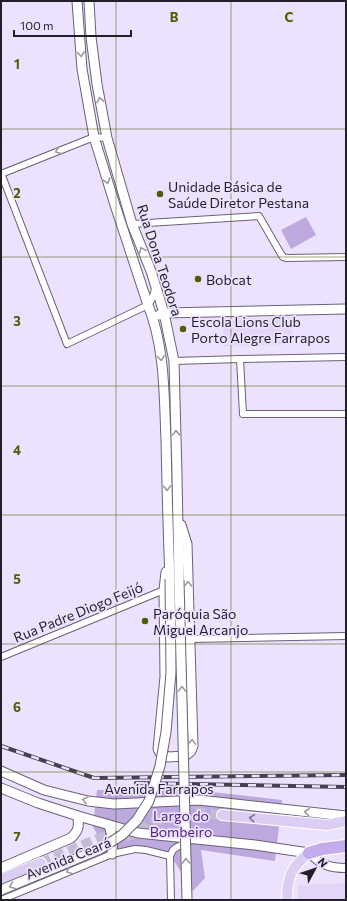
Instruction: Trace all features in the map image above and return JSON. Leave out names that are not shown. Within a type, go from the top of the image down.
[{"type":"highway","points":[[309,853],[322,849],[346,846]]},
{"type":"main road","name":"Rua Dona Teodora","points":[[77,1],[82,69],[94,137],[115,205],[154,320],[161,357],[164,398],[168,544],[174,580]]},
{"type":"main road","name":"Rua Dona Teodora","points":[[89,1],[91,37],[97,84],[107,138],[132,224],[151,271],[164,313],[174,361],[178,514],[174,580]]},
{"type":"main road","points":[[79,37],[91,37]]},
{"type":"main road","points":[[154,320],[164,313],[346,309]]},
{"type":"main road","points":[[168,544],[164,590],[165,677],[158,749],[160,753],[168,757],[185,756],[191,751],[193,746],[187,544],[178,514]]},
{"type":"main road","points":[[1,890],[100,849],[122,835],[136,820],[149,801],[160,766],[166,732],[171,672],[174,580]]},
{"type":"main road","points":[[174,580],[187,900]]},
{"type":"main road","name":"Avenida Farrapos","points":[[1,771],[44,790],[88,801],[114,804],[199,800],[346,816]]},
{"type":"main road","points":[[1,788],[38,803],[138,833],[255,845],[309,853]]},
{"type":"main road","name":"Avenida Farrapos","points":[[222,815],[327,825],[346,821]]},
{"type":"main road","name":"Avenida Ceará","points":[[1,868],[71,838],[79,827],[78,816]]},
{"type":"main road","points":[[109,825],[113,840],[112,854]]},
{"type":"main road","points":[[286,900],[287,885],[294,868],[309,853]]},
{"type":"main road","name":"Avenida Ceará","points":[[1,879],[41,864]]},
{"type":"street","points":[[107,138],[94,137],[1,174],[67,344],[148,305],[154,295],[155,287]]},
{"type":"street","points":[[132,224],[259,216],[284,257],[346,257]]},
{"type":"street","points":[[174,361],[346,357]]},
{"type":"street","points":[[240,359],[243,414],[346,414]]},
{"type":"street","name":"Rua Padre Diogo Feijó","points":[[1,657],[164,590]]},
{"type":"street","points":[[190,639],[346,636]]},
{"type":"street","points":[[171,900],[170,856],[173,850],[177,847],[199,839]]},
{"type":"street","name":"Avenida Ceará","points":[[1,900],[112,854],[135,849],[170,856]]},
{"type":"street","points":[[309,853],[323,864],[346,868]]},
{"type":"shaded area","points":[[291,317],[293,344],[224,347],[223,320]]},
{"type":"shaded area","points":[[346,883],[346,900],[298,900],[298,885]]},
{"type":"green space","points":[[306,217],[316,235],[291,249],[281,230]]},
{"type":"green space","name":"Largo do Bombeiro","points":[[97,790],[195,790],[282,800],[275,861],[201,850],[205,878],[193,891],[169,853],[147,846],[125,847],[107,852],[93,827]]},
{"type":"tunnel","points":[[41,863],[102,837],[113,835],[127,836],[134,834],[153,822],[174,816],[193,812],[222,815]]},
{"type":"railway","points":[[1,746],[94,778],[346,775]]},
{"type":"railway","points":[[136,783],[346,787]]},
{"type":"place","name":"Unidade Básica de Saúde Diretor Pestana","points":[[160,194]]},
{"type":"place","name":"Bobcat","points":[[198,279]]},
{"type":"place","name":"Escola Lions Club Porto Alegre Farrapos","points":[[183,329]]},
{"type":"place","name":"Paróquia São Miguel Arcanjo","points":[[145,621]]}]
